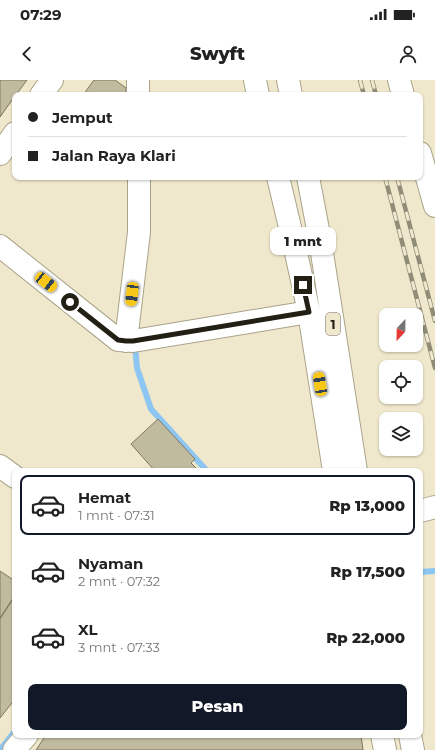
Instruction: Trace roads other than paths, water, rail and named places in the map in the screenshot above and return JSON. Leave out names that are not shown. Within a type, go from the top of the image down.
[{"type":"main road","points":[[255,80],[257,92]]},
{"type":"main road","points":[[288,80],[290,92]]},
{"type":"main road","points":[[399,80],[403,92]]},
{"type":"main road","points":[[0,154],[12,136]]},
{"type":"main road","points":[[423,164],[435,206]]},
{"type":"main road","points":[[132,340],[139,232],[139,180]]},
{"type":"main road","name":"1","points":[[279,180],[309,312],[334,468]]},
{"type":"main road","name":"1","points":[[309,180],[320,240],[356,468]]},
{"type":"main road","points":[[0,246],[118,340],[132,340],[309,312]]},
{"type":"main road","points":[[0,466],[12,475]]},
{"type":"main road","points":[[423,510],[435,507]]},
{"type":"main road","points":[[423,518],[435,515]]},
{"type":"main road","points":[[383,738],[385,750]]},
{"type":"main road","points":[[411,738],[413,750]]},
{"type":"waterway","points":[[135,345],[137,368],[151,409],[204,468]]},
{"type":"waterway","points":[[423,572],[435,571]]},
{"type":"waterway","points":[[0,750],[12,735]]},
{"type":"railway","points":[[360,80],[363,92]]},
{"type":"railway","points":[[372,80],[375,92]]},
{"type":"railway","points":[[386,180],[435,368]]},
{"type":"railway","points":[[398,180],[435,321]]}]
